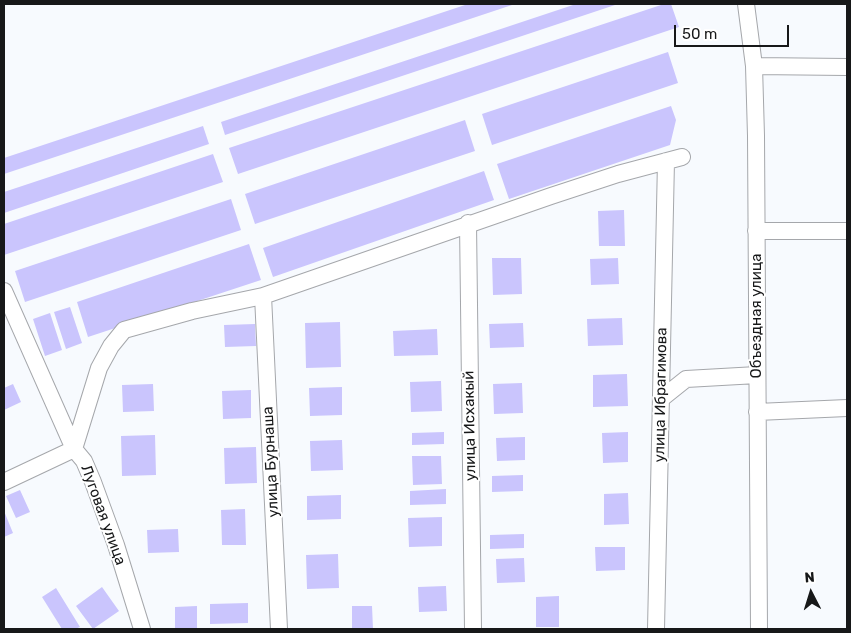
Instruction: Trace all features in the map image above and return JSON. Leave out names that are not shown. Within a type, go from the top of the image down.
[{"type":"street","name":"Объездная улица","points":[[746,4],[754,66],[759,629]]},
{"type":"street","points":[[754,66],[847,67]]},
{"type":"street","points":[[74,449],[99,368],[111,346],[124,330],[192,311],[263,296],[468,224],[601,180],[682,157]]},
{"type":"street","name":"улица Ибрагимова","points":[[656,629],[666,161]]},
{"type":"street","name":"улица Исхакый","points":[[468,224],[473,629]]},
{"type":"street","points":[[756,231],[847,231]]},
{"type":"street","points":[[4,291],[74,449]]},
{"type":"street","name":"улица Бурнаша","points":[[263,296],[279,629]]},
{"type":"street","points":[[661,399],[686,379],[757,375]]},
{"type":"street","points":[[758,412],[847,408]]},
{"type":"street","name":"Луговая улица","points":[[4,482],[74,449],[84,461],[94,482],[142,629]]},
{"type":"building","points":[[468,4],[515,4],[4,174],[4,158]]},
{"type":"building","points":[[576,4],[618,4],[225,135],[221,122]]},
{"type":"building","points":[[664,4],[671,4],[679,27],[238,174],[229,148]]},
{"type":"building","points":[[668,52],[678,83],[492,145],[482,114]]},
{"type":"building","points":[[671,106],[676,120],[670,145],[509,199],[497,164]]},
{"type":"building","points":[[465,120],[475,151],[255,224],[245,194]]},
{"type":"building","points":[[203,126],[209,144],[4,213],[4,192]]},
{"type":"building","points":[[213,154],[223,182],[4,255],[4,224]]},
{"type":"building","points":[[484,171],[494,200],[273,277],[263,248]]},
{"type":"building","points":[[231,199],[241,230],[25,302],[15,271]]},
{"type":"building","points":[[624,210],[625,246],[599,246],[598,211]]},
{"type":"building","points":[[249,244],[261,280],[88,337],[77,302]]},
{"type":"building","points":[[492,258],[521,258],[522,294],[493,295]]},
{"type":"building","points":[[618,258],[619,284],[591,285],[590,259]]},
{"type":"building","points":[[70,307],[82,343],[66,349],[54,312]]},
{"type":"building","points":[[50,313],[62,350],[45,356],[33,319]]},
{"type":"building","points":[[622,318],[623,345],[588,346],[587,319]]},
{"type":"building","points":[[340,322],[341,367],[306,368],[305,323]]},
{"type":"building","points":[[523,323],[524,347],[490,348],[489,324]]},
{"type":"building","points":[[255,324],[256,346],[225,347],[224,325]]},
{"type":"building","points":[[437,329],[438,355],[394,356],[393,331]]},
{"type":"building","points":[[627,374],[628,406],[593,407],[593,375]]},
{"type":"building","points":[[441,381],[442,411],[411,412],[410,382]]},
{"type":"building","points":[[522,383],[523,413],[494,414],[493,384]]},
{"type":"building","points":[[13,384],[21,402],[4,410],[4,388]]},
{"type":"building","points":[[153,384],[154,411],[123,412],[122,385]]},
{"type":"building","points":[[342,387],[342,415],[310,416],[309,388]]},
{"type":"building","points":[[251,390],[251,418],[223,419],[222,391]]},
{"type":"building","points":[[444,432],[444,444],[412,445],[412,433]]},
{"type":"building","points":[[628,432],[628,462],[603,463],[602,433]]},
{"type":"building","points":[[155,435],[156,475],[122,476],[121,436]]},
{"type":"building","points":[[525,437],[525,460],[497,461],[496,438]]},
{"type":"building","points":[[342,440],[343,470],[311,471],[310,441]]},
{"type":"building","points":[[256,447],[257,483],[225,484],[224,448]]},
{"type":"building","points":[[412,456],[441,456],[442,484],[413,485]]},
{"type":"building","points":[[523,475],[523,491],[492,492],[492,476]]},
{"type":"building","points":[[446,489],[446,504],[410,505],[410,491]]},
{"type":"building","points":[[20,490],[30,512],[16,518],[6,496]]},
{"type":"building","points":[[628,493],[629,524],[604,525],[604,494]]},
{"type":"building","points":[[341,495],[341,519],[307,520],[307,496]]},
{"type":"building","points":[[245,509],[246,545],[222,545],[221,510]]},
{"type":"building","points":[[4,511],[13,533],[4,537]]},
{"type":"building","points":[[442,517],[442,546],[409,547],[408,518]]},
{"type":"building","points":[[178,529],[179,552],[148,553],[147,530]]},
{"type":"building","points":[[524,534],[524,548],[490,549],[490,535]]},
{"type":"building","points":[[595,547],[625,547],[625,570],[596,571]]},
{"type":"building","points":[[338,554],[339,588],[307,589],[306,555]]},
{"type":"building","points":[[524,558],[525,582],[497,583],[496,559]]},
{"type":"building","points":[[446,586],[447,611],[419,612],[418,587]]},
{"type":"building","points":[[102,587],[119,611],[93,629],[76,606]]},
{"type":"building","points":[[56,588],[80,627],[62,629],[42,597]]},
{"type":"building","points":[[559,596],[559,627],[536,627],[536,597]]},
{"type":"building","points":[[248,603],[248,623],[210,624],[210,604]]},
{"type":"building","points":[[197,606],[197,629],[175,629],[175,607]]},
{"type":"building","points":[[352,606],[372,606],[373,629],[352,629]]}]
